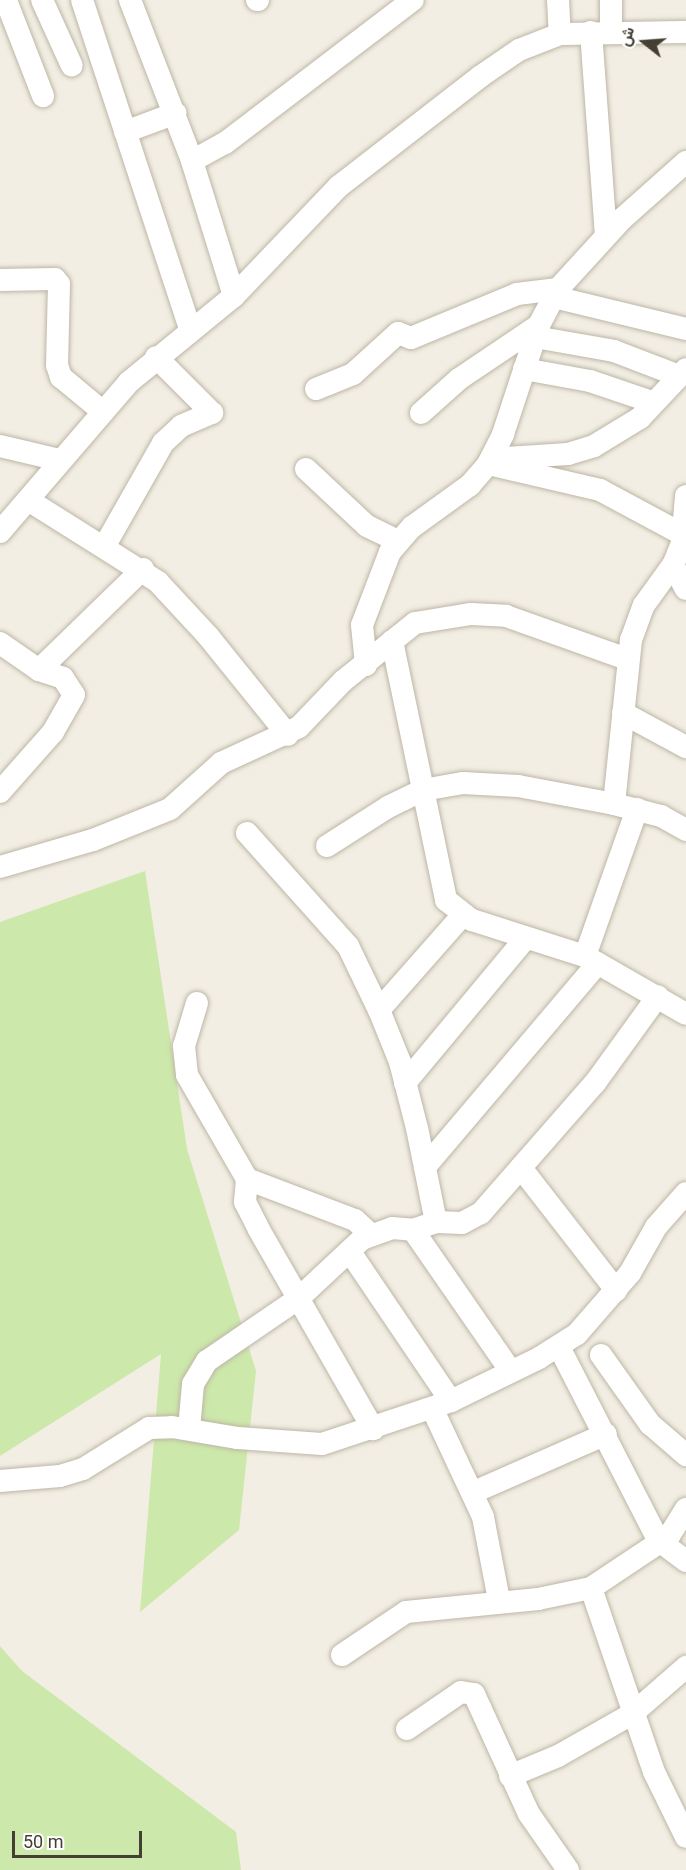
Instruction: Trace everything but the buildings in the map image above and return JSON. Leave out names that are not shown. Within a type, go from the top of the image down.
[{"type":"street","points":[[42,0],[72,66]]},
{"type":"street","points":[[82,0],[190,329]]},
{"type":"street","points":[[130,0],[153,67],[176,113],[234,296]]},
{"type":"street","points":[[192,160],[225,143],[413,0]]},
{"type":"street","points":[[558,0],[560,34]]},
{"type":"street","points":[[606,235],[601,31],[611,0]]},
{"type":"street","points":[[7,3],[43,96]]},
{"type":"street","points":[[0,532],[102,411],[156,357],[234,296],[338,187],[503,60],[560,34],[601,31],[686,32]]},
{"type":"street","points":[[125,132],[176,113]]},
{"type":"street","points":[[366,665],[361,636],[364,615],[398,541],[470,485],[488,464],[503,434],[537,331],[556,293],[606,235],[686,162]]},
{"type":"street","points":[[0,280],[55,279],[59,284],[57,365],[61,377],[102,411]]},
{"type":"street","points":[[316,389],[353,374],[399,332],[411,338],[517,294],[556,293],[686,329]]},
{"type":"street","points":[[421,413],[459,379],[537,331],[614,351],[681,372],[633,423],[581,452],[506,458],[488,464]]},
{"type":"street","points":[[104,547],[158,450],[181,426],[212,412],[156,357]]},
{"type":"street","points":[[524,369],[590,381],[652,402]]},
{"type":"street","points":[[0,447],[59,460]]},
{"type":"street","points":[[488,464],[592,487],[682,534]]},
{"type":"street","points":[[306,469],[367,526],[398,541]]},
{"type":"street","points":[[614,804],[627,659],[639,616],[673,565],[682,534],[686,496]]},
{"type":"street","points":[[28,500],[143,569],[208,636],[288,735]]},
{"type":"street","points":[[673,565],[686,589]]},
{"type":"street","points":[[39,670],[143,569]]},
{"type":"street","points":[[0,867],[93,840],[157,816],[178,804],[221,763],[288,735],[343,681],[366,665],[415,623],[471,614],[506,616],[627,659]]},
{"type":"street","points":[[392,641],[446,900],[462,916],[591,960],[658,996],[686,1014]]},
{"type":"street","points":[[0,643],[39,670],[68,683],[74,692],[72,700],[44,743],[0,792]]},
{"type":"street","points":[[623,713],[686,747]]},
{"type":"street","points":[[327,846],[388,807],[423,790],[444,784],[491,783],[614,804],[637,809],[686,830]]},
{"type":"street","points":[[425,1167],[591,960],[637,809]]},
{"type":"street","points":[[247,833],[348,946],[379,1010],[405,1083],[436,1222]]},
{"type":"street","points":[[379,1010],[462,916]]},
{"type":"street","points":[[405,1083],[526,938]]},
{"type":"street","points":[[189,1429],[191,1394],[199,1370],[299,1298],[370,1234],[392,1228],[413,1230],[436,1222],[462,1223],[481,1213],[594,1083],[658,996]]},
{"type":"street","points":[[197,1003],[184,1046],[187,1075],[247,1179],[245,1202],[373,1429]]},
{"type":"street","points":[[521,1168],[616,1290]]},
{"type":"street","points":[[247,1179],[355,1220],[370,1234]]},
{"type":"street","points":[[0,1481],[60,1476],[83,1469],[149,1428],[189,1429],[238,1438],[322,1444],[373,1429],[442,1404],[558,1347],[577,1334],[616,1290],[641,1256],[656,1227],[686,1194]]},
{"type":"street","points":[[413,1230],[510,1370]]},
{"type":"street","points":[[350,1252],[442,1404],[490,1543],[499,1600]]},
{"type":"street","points":[[558,1347],[606,1434],[658,1540],[686,1561]]},
{"type":"street","points":[[601,1355],[650,1424],[686,1455]]},
{"type":"street","points":[[474,1492],[606,1434]]},
{"type":"street","points":[[342,1656],[406,1612],[499,1600],[538,1599],[591,1588],[658,1540],[671,1534],[686,1509]]},
{"type":"street","points":[[591,1588],[632,1714],[654,1772],[686,1837]]},
{"type":"street","points":[[510,1776],[558,1756],[632,1714],[686,1667]]},
{"type":"street","points":[[407,1729],[461,1692],[472,1692],[510,1776],[542,1838],[568,1870]]},
{"type":"green space","points":[[145,871],[187,1149],[256,1371],[239,1530],[140,1612],[161,1354],[0,1456],[0,922]]},
{"type":"green space","points":[[0,1646],[22,1671],[236,1832],[241,1870],[0,1870]]}]
